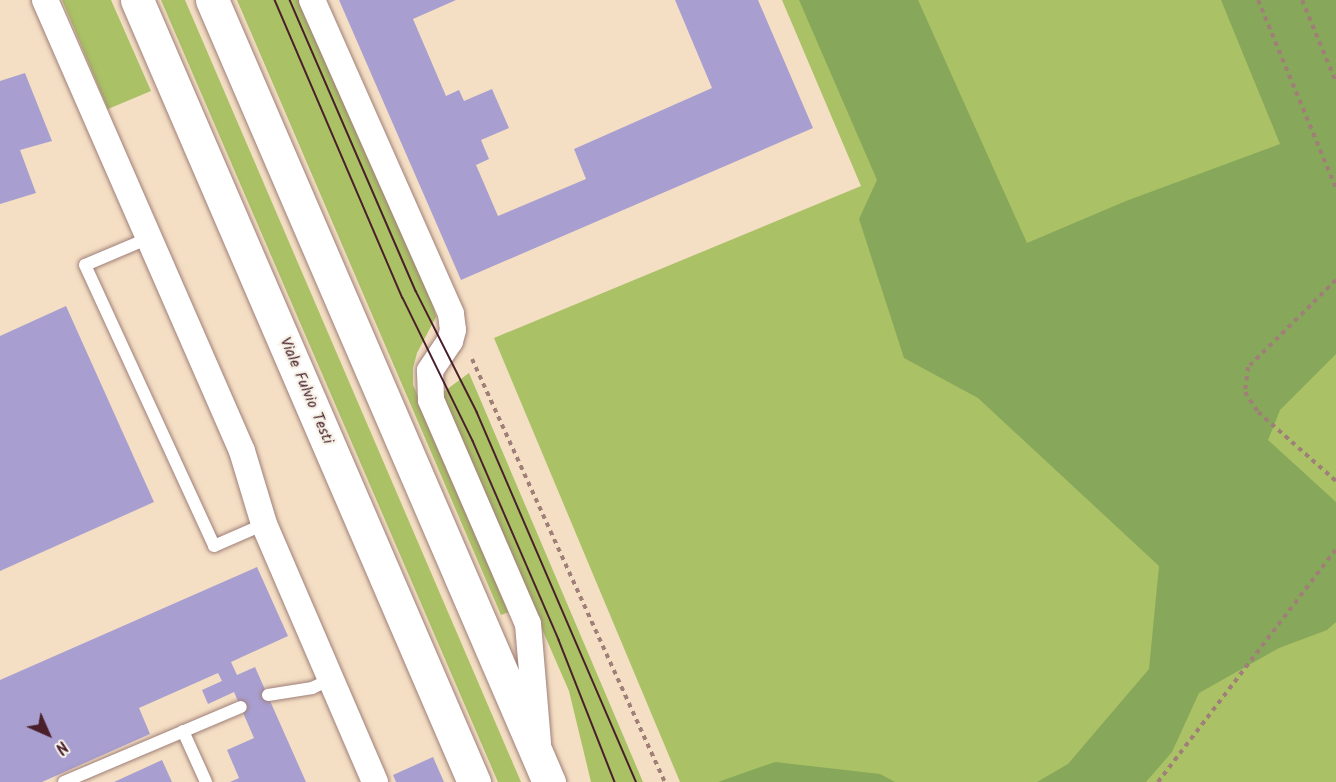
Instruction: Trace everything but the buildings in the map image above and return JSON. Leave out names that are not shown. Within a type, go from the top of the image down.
[{"type":"main road","name":"Viale Fulvio Testi","points":[[137,0],[474,782]]},
{"type":"main road","points":[[212,0],[544,770]]},
{"type":"street","points":[[45,0],[242,451],[264,524],[375,782]]},
{"type":"street","points":[[312,0],[451,314],[453,330],[450,341],[430,371],[431,400],[528,624],[544,770]]},
{"type":"lane","points":[[149,238],[85,265],[214,546],[264,524]]},
{"type":"lane","points":[[268,695],[312,688],[332,679]]},
{"type":"lane","points":[[70,781],[241,707]]},
{"type":"lane","points":[[183,731],[206,782]]},
{"type":"path","points":[[1258,0],[1336,188]]},
{"type":"path","points":[[1302,0],[1336,82]]},
{"type":"path","points":[[1336,280],[1248,367],[1245,392],[1258,412],[1336,481]]},
{"type":"path","points":[[451,314],[665,782]]},
{"type":"path","points":[[1158,782],[1336,549]]},
{"type":"green space","points":[[62,0],[111,0],[151,91],[108,109]]},
{"type":"green space","points":[[161,0],[185,0],[521,782],[498,782]]},
{"type":"green space","points":[[237,0],[301,0],[433,304],[436,317],[417,353],[413,368],[413,385],[511,611],[501,615]]},
{"type":"green space","points":[[782,0],[1336,0],[1336,782],[680,782],[494,338],[861,186]]},
{"type":"green space","points":[[799,0],[918,0],[1027,243],[1126,201],[1280,144],[1221,0],[1336,0],[1336,354],[1280,410],[1268,440],[1336,502],[1336,622],[1327,630],[1279,648],[1199,693],[1172,752],[1146,782],[1037,782],[1068,764],[1149,669],[1159,566],[978,398],[904,358],[859,219],[877,180]]},
{"type":"green space","points":[[469,373],[643,782],[591,782],[569,691],[444,404],[442,393]]},
{"type":"green space","points":[[775,762],[880,774],[895,782],[718,782]]},
{"type":"tram line","points":[[275,0],[403,298],[473,441],[559,640],[615,782]]},
{"type":"tram line","points":[[290,0],[416,291],[477,412],[636,782]]}]
